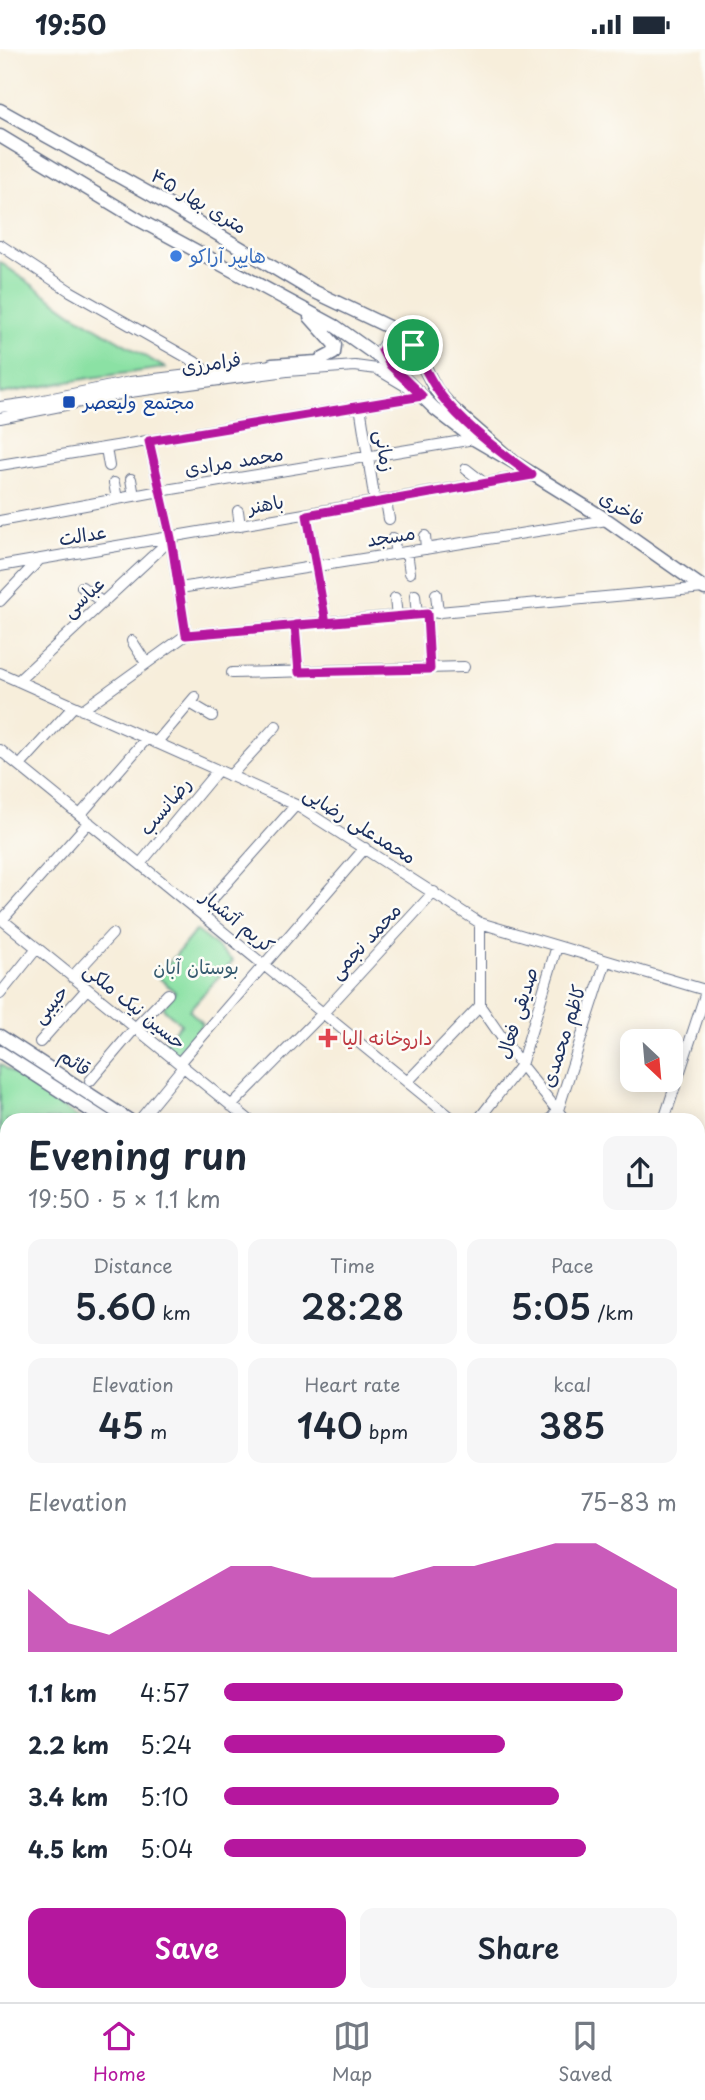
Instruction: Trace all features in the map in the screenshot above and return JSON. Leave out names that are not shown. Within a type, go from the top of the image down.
[{"type":"main road","name":"۴۵ متری بهار","points":[[0,110],[152,195],[310,290],[399,331],[413,345]]},
{"type":"main road","points":[[0,136],[141,221],[335,326],[390,365]]},
{"type":"main road","points":[[272,365],[317,362],[334,353],[335,345],[327,334],[300,307]]},
{"type":"main road","points":[[390,365],[382,350],[389,339],[394,337],[413,345]]},
{"type":"main road","name":"فاخری","points":[[413,345],[436,390],[453,409],[515,463]]},
{"type":"main road","name":"فاخری","points":[[390,365],[422,396],[474,439],[607,520],[704,588]]},
{"type":"main road","name":"قائم","points":[[0,1036],[127,1113]]},
{"type":"main road","name":"قائم","points":[[0,1052],[94,1113]]},
{"type":"street","points":[[0,245],[70,291],[195,362],[208,373]]},
{"type":"street","name":"فرامرزی","points":[[0,407],[130,382],[272,365]]},
{"type":"street","name":"فرامرزی","points":[[0,418],[143,391],[287,371],[355,366],[377,369],[422,396]]},
{"type":"street","points":[[0,465],[422,396]]},
{"type":"street","name":"زمانی","points":[[360,406],[369,456],[381,502],[389,519]]},
{"type":"street","name":"محمد مرادی","points":[[0,520],[474,439]]},
{"type":"street","points":[[149,441],[171,538],[186,635]]},
{"type":"street","points":[[106,448],[109,466]]},
{"type":"street","points":[[466,469],[484,483]]},
{"type":"street","name":"باهنر","points":[[171,538],[532,475]]},
{"type":"street","points":[[131,479],[134,496]]},
{"type":"street","points":[[114,482],[117,499]]},
{"type":"street","points":[[238,511],[240,526]]},
{"type":"street","points":[[307,515],[326,623]]},
{"type":"street","name":"مسجد","points":[[180,587],[607,520]]},
{"type":"street","points":[[425,536],[426,549]]},
{"type":"street","name":"عدالت","points":[[1,563],[39,560],[171,538]]},
{"type":"street","name":"عباسی","points":[[18,681],[171,538]]},
{"type":"street","points":[[393,538],[410,573]]},
{"type":"street","points":[[0,601],[39,560]]},
{"type":"street","points":[[82,587],[103,603]]},
{"type":"street","points":[[23,762],[78,708],[186,635],[704,588]]},
{"type":"street","points":[[430,669],[427,614],[436,594]]},
{"type":"street","points":[[415,595],[427,614]]},
{"type":"street","points":[[395,598],[397,617]]},
{"type":"street","points":[[295,625],[299,672]]},
{"type":"street","points":[[132,641],[146,663]]},
{"type":"street","points":[[232,673],[464,667]]},
{"type":"street","name":"محمدعلی رضایی","points":[[2,677],[18,681],[296,805],[481,923],[705,993]]},
{"type":"street","points":[[80,815],[193,700],[212,716]]},
{"type":"street","points":[[230,776],[276,726]]},
{"type":"street","name":"کریم آتشبار","points":[[0,750],[445,1113]]},
{"type":"street","name":"رضانسب","points":[[140,863],[218,770]]},
{"type":"street","points":[[200,913],[296,805]]},
{"type":"street","points":[[1,919],[89,822]]},
{"type":"street","points":[[139,1113],[365,848]]},
{"type":"street","name":"محمد نجمی","points":[[232,1106],[323,1013],[434,892]]},
{"type":"street","name":"حسین نیک ملکی","points":[[1,919],[240,1113]]},
{"type":"street","points":[[481,923],[480,1006],[521,1065],[560,1113]]},
{"type":"street","points":[[72,977],[112,934]]},
{"type":"street","name":"صدیقی فعال","points":[[483,1113],[521,1065],[557,946]]},
{"type":"street","points":[[0,994],[37,948]]},
{"type":"street","name":"کاظم محمدی","points":[[556,1113],[606,961]]},
{"type":"street","name":"حبیبی","points":[[40,1042],[87,989]]},
{"type":"street","points":[[666,1113],[705,993]]},
{"type":"street","points":[[90,1081],[135,1027],[168,994]]},
{"type":"street","points":[[407,1082],[480,1006]]},
{"type":"green space","points":[[0,262],[70,312],[165,368],[0,394]]},
{"type":"green space","name":"بوستان آبان","points":[[196,930],[233,961],[189,1010],[203,1024],[174,1057],[160,1046],[181,1024],[163,1008],[175,992],[158,977]]},
{"type":"green space","points":[[0,1064],[71,1113],[0,1113]]},
{"type":"place","name":"هایپر آراکو","points":[[176,256]]},
{"type":"place","name":"مجتمع ولیعصر","points":[[69,402]]},
{"type":"place","name":"داروخانه الیا","points":[[328,1038]]},
{"type":"route","points":[[413,345],[394,337],[389,339],[382,350],[390,365],[422,396],[149,441],[171,538],[186,635],[238,631],[295,625],[326,623],[427,614],[430,669],[299,672],[295,625],[326,623],[307,515],[532,475],[453,409],[436,390],[413,345]]}]
